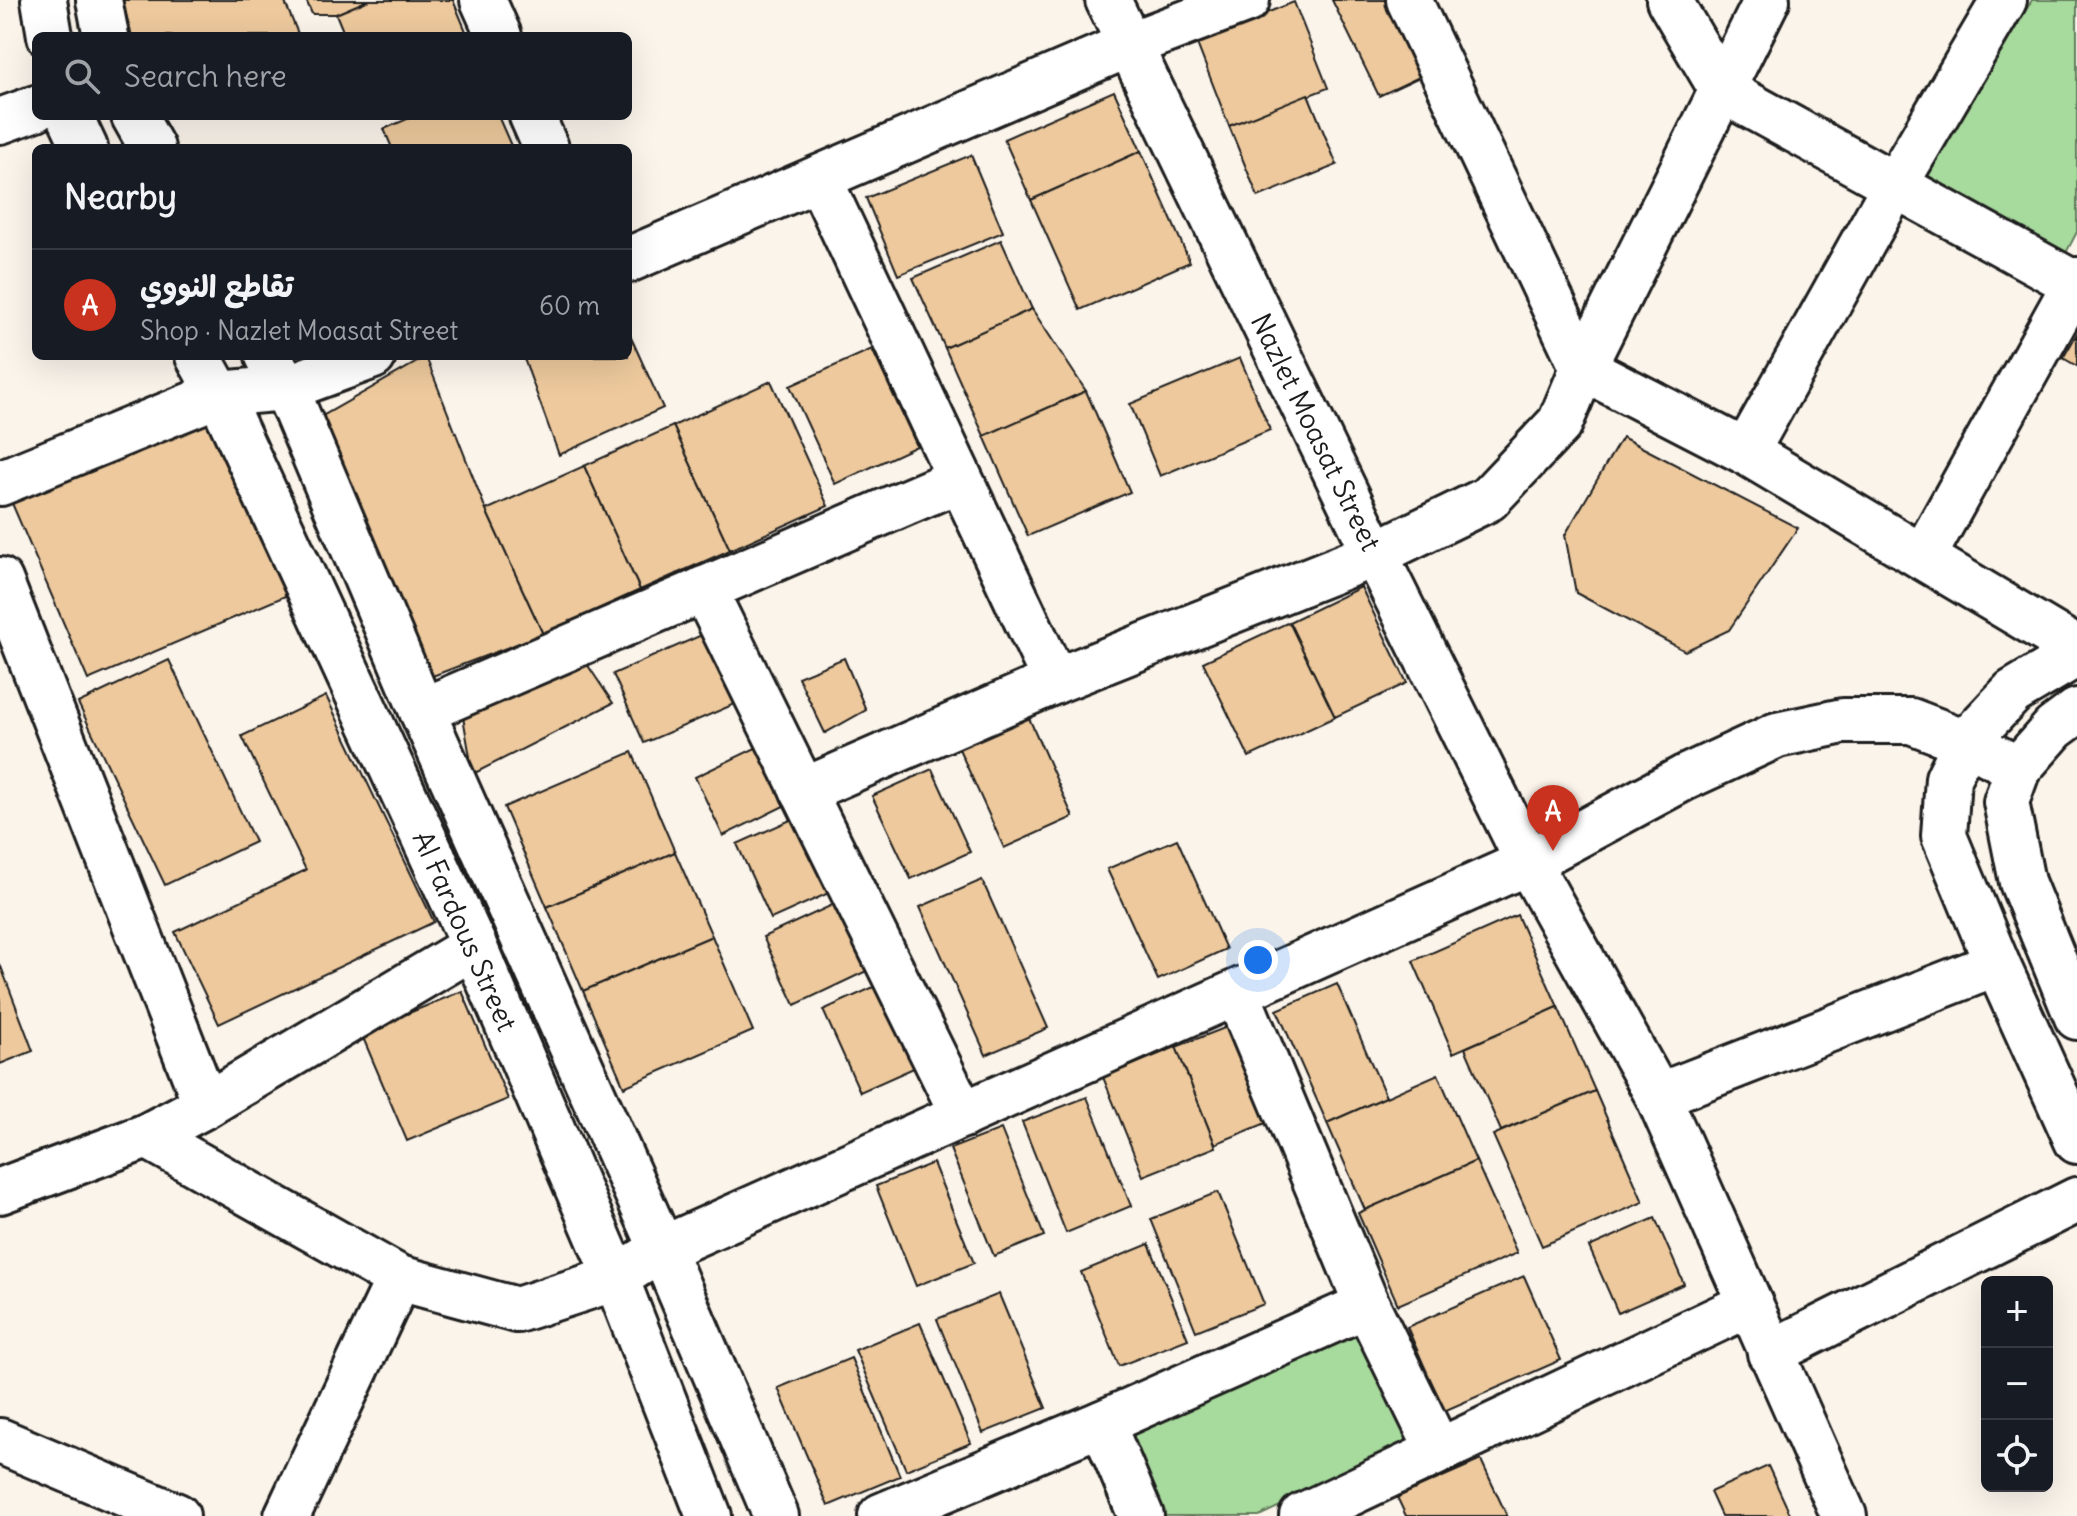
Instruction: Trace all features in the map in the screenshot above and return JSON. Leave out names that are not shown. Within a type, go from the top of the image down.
[{"type":"street","points":[[44,0],[49,32]]},
{"type":"street","points":[[99,0],[105,32]]},
{"type":"street","points":[[483,0],[497,32]]},
{"type":"street","name":"Nazlet Moasat Street","points":[[1108,0],[1375,554],[1528,862],[1658,1096],[1844,1516]]},
{"type":"street","points":[[632,258],[1128,45],[1247,0]]},
{"type":"street","points":[[1409,0],[1583,368],[1746,452],[2077,652],[2013,692],[1966,742],[1948,778],[1944,836],[1997,964],[2077,1141]]},
{"type":"street","points":[[1669,0],[1722,90],[2076,283],[1923,557]]},
{"type":"street","points":[[803,791],[1055,681],[1375,554],[1488,499],[1560,423],[1583,368],[1767,0]]},
{"type":"street","points":[[1746,452],[1895,185],[2004,0]]},
{"type":"street","points":[[0,121],[32,109]]},
{"type":"street","points":[[72,120],[83,144]]},
{"type":"street","points":[[136,120],[150,144]]},
{"type":"street","points":[[534,120],[544,144]]},
{"type":"street","points":[[819,178],[958,480],[1055,681]]},
{"type":"street","name":"Al Fardous Street","points":[[200,360],[219,394],[474,946],[616,1278],[709,1516]]},
{"type":"street","points":[[0,483],[277,372],[349,360]]},
{"type":"street","name":"Al Fardous Street","points":[[277,372],[422,711],[662,1249],[776,1516]]},
{"type":"street","points":[[422,711],[958,480]]},
{"type":"street","points":[[0,580],[206,1105]]},
{"type":"street","points":[[704,589],[963,1115]]},
{"type":"street","points":[[2077,711],[2054,728],[2018,769],[2006,802],[2022,882],[2077,1017]]},
{"type":"street","points":[[147,1136],[399,1278],[517,1310],[616,1278],[662,1249],[1528,862],[1684,778],[1777,735],[1843,721],[1911,721],[1966,742],[2018,769]]},
{"type":"street","points":[[0,1191],[147,1136],[206,1105],[474,946]]},
{"type":"street","points":[[1658,1096],[1997,964]]},
{"type":"street","points":[[1237,993],[1367,1305],[1438,1450]]},
{"type":"street","points":[[1770,1353],[2077,1200]]},
{"type":"street","points":[[287,1516],[399,1278]]},
{"type":"street","points":[[1302,1516],[1750,1304]]},
{"type":"street","points":[[881,1516],[1102,1423],[1367,1305]]},
{"type":"street","points":[[1102,1423],[1141,1516]]},
{"type":"street","points":[[0,1441],[177,1516]]},
{"type":"green space","points":[[2032,0],[2077,0],[2077,232],[2066,253],[1926,179]]},
{"type":"green space","points":[[1356,1329],[1409,1445],[1259,1516],[1161,1516],[1129,1431]]},
{"type":"building","points":[[122,0],[284,0],[297,32],[131,32]]},
{"type":"building","points":[[306,0],[369,0],[336,14],[312,14]]},
{"type":"building","points":[[369,0],[453,0],[466,32],[343,32],[336,14]]},
{"type":"building","points":[[1332,0],[1392,0],[1428,73],[1379,96]]},
{"type":"building","points":[[1294,2],[1328,88],[1229,126],[1196,41]]},
{"type":"building","points":[[1114,91],[1141,151],[1031,200],[1004,139]]},
{"type":"building","points":[[1308,94],[1337,165],[1258,197],[1229,126]]},
{"type":"building","points":[[405,120],[500,120],[510,144],[390,144],[384,129]]},
{"type":"building","points":[[1141,151],[1190,262],[1080,310],[1031,200]]},
{"type":"building","points":[[971,155],[1003,232],[898,275],[866,198]]},
{"type":"building","points":[[1001,240],[1032,309],[945,348],[913,278]]},
{"type":"building","points":[[1032,309],[1086,391],[984,436],[945,348]]},
{"type":"building","points":[[2077,334],[2077,366],[2063,358]]},
{"type":"building","points":[[632,340],[663,408],[559,455],[524,360],[632,360]]},
{"type":"building","points":[[872,349],[917,446],[835,484],[790,386]]},
{"type":"building","points":[[1240,358],[1270,430],[1160,476],[1130,404]]},
{"type":"building","points":[[421,360],[427,360],[486,510],[543,634],[430,677],[319,418]]},
{"type":"building","points":[[771,381],[828,506],[730,550],[673,426]]},
{"type":"building","points":[[1086,391],[1130,492],[1028,536],[984,436]]},
{"type":"building","points":[[210,408],[290,594],[88,680],[8,494]]},
{"type":"building","points":[[673,426],[730,550],[640,590],[584,466]]},
{"type":"building","points":[[1622,437],[1798,528],[1729,630],[1685,651],[1576,593],[1565,535]]},
{"type":"building","points":[[584,466],[640,590],[543,634],[486,510]]},
{"type":"building","points":[[1361,587],[1407,683],[1335,717],[1289,622]]},
{"type":"building","points":[[1289,622],[1335,717],[1249,757],[1203,662]]},
{"type":"building","points":[[713,630],[744,700],[644,743],[613,674]]},
{"type":"building","points":[[844,658],[866,710],[825,733],[798,677]]},
{"type":"building","points":[[169,660],[255,842],[165,885],[78,703]]},
{"type":"building","points":[[585,661],[613,703],[473,774],[463,717]]},
{"type":"building","points":[[326,696],[434,922],[219,1024],[175,932],[306,870],[242,736]]},
{"type":"building","points":[[1025,709],[1073,817],[1004,848],[955,740]]},
{"type":"building","points":[[768,742],[796,800],[723,836],[695,777]]},
{"type":"building","points":[[632,752],[675,852],[547,907],[504,807]]},
{"type":"building","points":[[932,769],[970,852],[911,879],[872,796]]},
{"type":"building","points":[[797,817],[831,892],[771,919],[737,844]]},
{"type":"building","points":[[1177,839],[1226,949],[1158,980],[1107,869]]},
{"type":"building","points":[[675,852],[712,936],[583,991],[547,907]]},
{"type":"building","points":[[982,880],[1048,1028],[986,1055],[920,907]]},
{"type":"building","points":[[843,900],[875,967],[795,1005],[763,937]]},
{"type":"building","points":[[1517,915],[1558,1007],[1453,1053],[1413,961]]},
{"type":"building","points":[[712,936],[753,1031],[624,1087],[583,991]]},
{"type":"building","points":[[0,964],[33,1051],[0,1064]]},
{"type":"building","points":[[1337,984],[1386,1097],[1327,1123],[1277,1010]]},
{"type":"building","points":[[878,985],[916,1067],[860,1092],[823,1010]]},
{"type":"building","points":[[462,991],[508,1099],[407,1141],[361,1033]]},
{"type":"building","points":[[1558,1007],[1595,1091],[1501,1131],[1465,1048]]},
{"type":"building","points":[[1232,1025],[1271,1121],[1215,1144],[1176,1047]]},
{"type":"building","points":[[1176,1047],[1216,1147],[1143,1176],[1103,1077]]},
{"type":"building","points":[[1438,1074],[1476,1161],[1365,1210],[1327,1123]]},
{"type":"building","points":[[1595,1091],[1643,1202],[1542,1246],[1493,1135]]},
{"type":"building","points":[[1087,1097],[1131,1206],[1066,1233],[1022,1122]]},
{"type":"building","points":[[1001,1129],[1044,1236],[994,1256],[950,1149]]},
{"type":"building","points":[[1476,1161],[1517,1253],[1398,1305],[1358,1213]]},
{"type":"building","points":[[933,1163],[974,1263],[916,1286],[876,1186]]},
{"type":"building","points":[[1218,1192],[1264,1304],[1196,1331],[1151,1219]]},
{"type":"building","points":[[1655,1218],[1684,1284],[1618,1313],[1589,1247]]},
{"type":"building","points":[[1149,1244],[1188,1339],[1119,1366],[1081,1272]]},
{"type":"building","points":[[1524,1276],[1561,1360],[1444,1411],[1407,1327]]},
{"type":"building","points":[[999,1294],[1046,1408],[983,1433],[937,1319]]},
{"type":"building","points":[[920,1323],[971,1443],[906,1470],[855,1350]]},
{"type":"building","points":[[851,1358],[900,1476],[828,1506],[778,1388]]},
{"type":"building","points":[[1481,1460],[1507,1516],[1406,1516],[1397,1497]]},
{"type":"building","points":[[1768,1466],[1791,1516],[1721,1516],[1710,1492]]},
{"type":"place","name":"تقاطع النووي","points":[[1553,851]]}]
